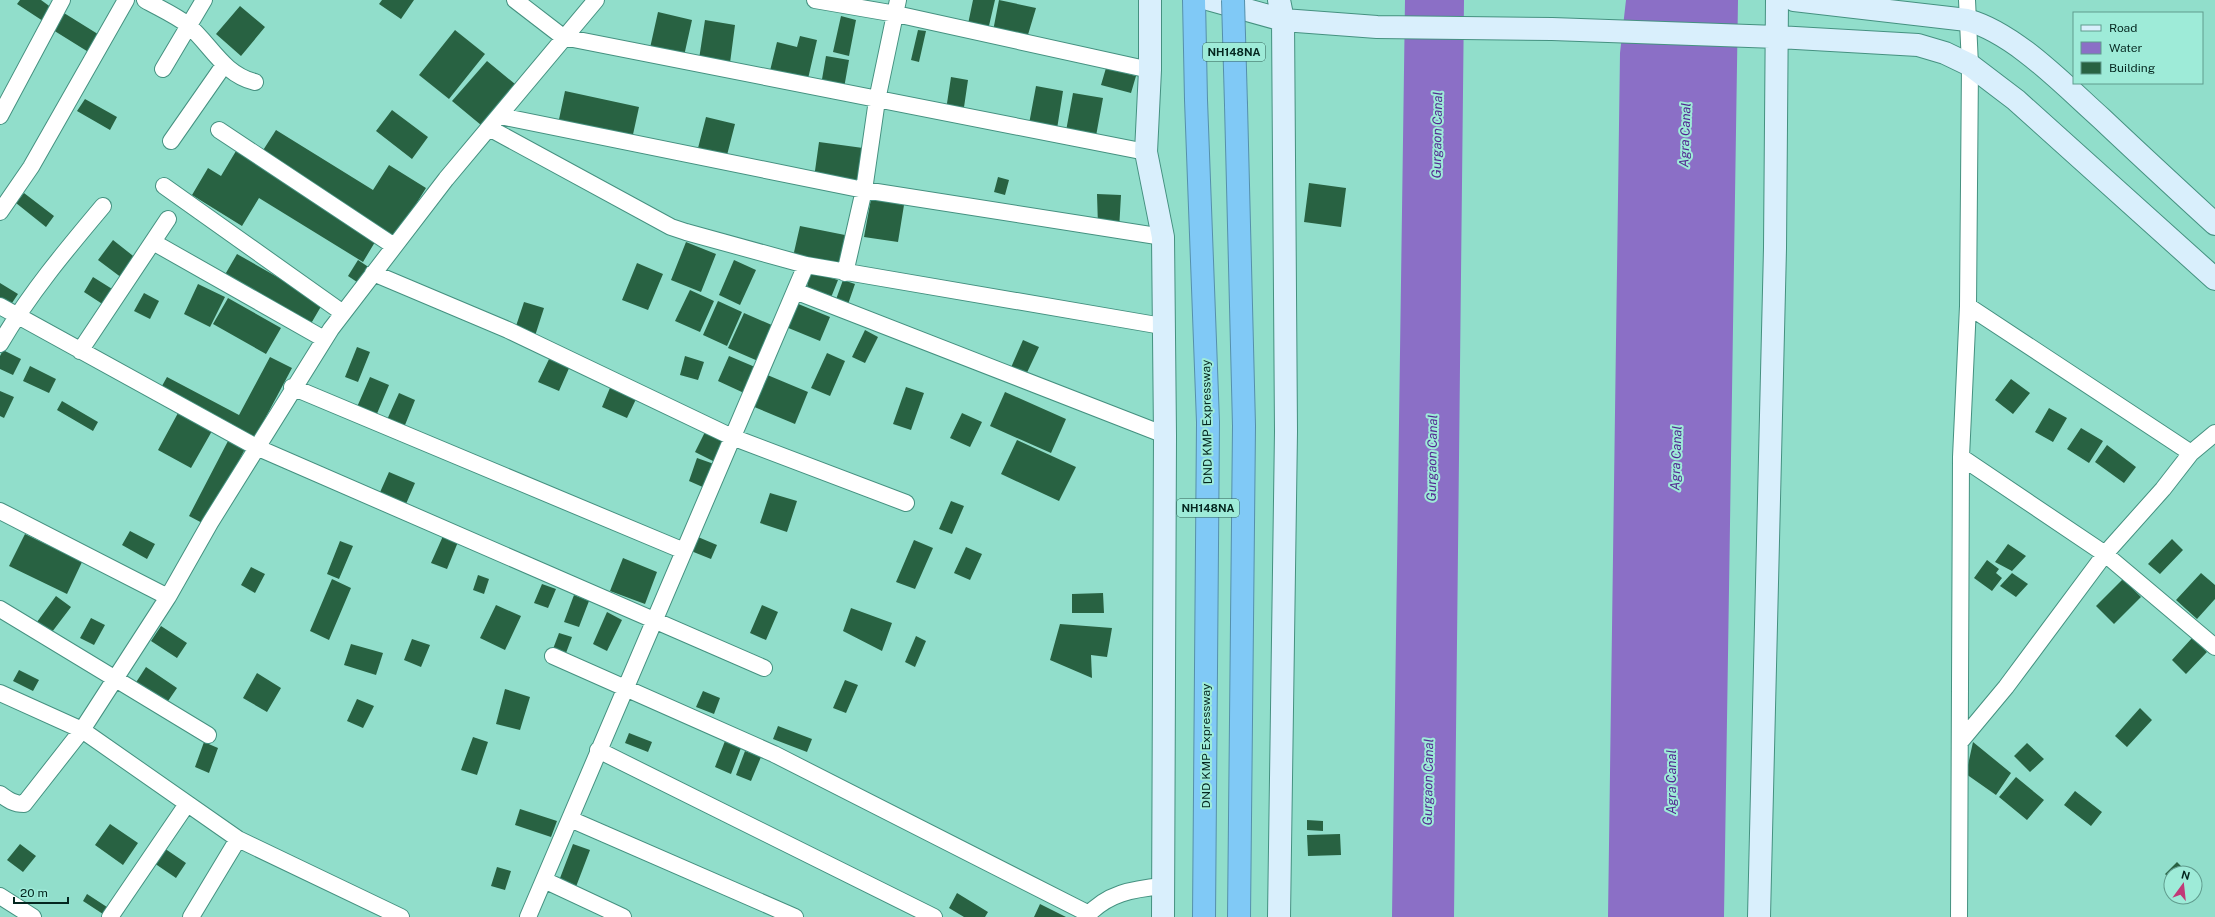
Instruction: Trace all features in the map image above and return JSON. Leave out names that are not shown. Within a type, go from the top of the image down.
[{"type":"highway","name":"DND KMP Expressway","points":[[1194,0],[1196,100],[1208,422],[1204,917]]},
{"type":"highway","name":"NH148NA","points":[[1233,0],[1244,426],[1240,917]]},
{"type":"street","points":[[0,116],[62,0]]},
{"type":"street","points":[[0,212],[31,167],[126,0]]},
{"type":"street","points":[[145,0],[188,25],[224,65],[244,79],[255,82]]},
{"type":"street","points":[[164,69],[188,25],[204,0]]},
{"type":"street","points":[[515,0],[563,37],[1146,152]]},
{"type":"street","points":[[0,794],[9,801],[17,804],[24,804],[82,730],[168,597],[292,387],[324,339],[446,179],[500,116],[563,37],[596,0]]},
{"type":"street","points":[[815,0],[897,7],[1150,70]]},
{"type":"street","points":[[1150,0],[1150,70],[1146,152],[1163,237],[1162,326],[1165,435],[1163,917]]},
{"type":"street","points":[[1211,0],[1281,10],[1377,27],[1552,29],[1600,32],[1777,37],[1918,45],[1945,53],[1970,66],[2016,100],[2215,279]]},
{"type":"street","points":[[1758,917],[1774,256],[1777,0]]},
{"type":"street","points":[[1794,0],[1967,10],[1981,24],[2004,36],[2054,75],[2215,224]]},
{"type":"street","points":[[845,273],[864,190],[877,100],[897,7]]},
{"type":"street","points":[[1279,917],[1286,431],[1281,10]]},
{"type":"street","points":[[1959,917],[1961,741],[1961,457],[1968,306],[1970,66],[1967,10]]},
{"type":"street","points":[[171,142],[224,65]]},
{"type":"street","points":[[500,116],[864,190],[1163,237]]},
{"type":"street","points":[[489,128],[671,227],[806,265],[845,273],[1162,326]]},
{"type":"street","points":[[219,130],[394,246]]},
{"type":"street","points":[[164,186],[343,313]]},
{"type":"street","points":[[0,344],[17,315],[59,259],[103,206]]},
{"type":"street","points":[[80,351],[168,219]]},
{"type":"street","points":[[152,242],[324,339]]},
{"type":"street","points":[[528,917],[598,750],[656,620],[732,437],[806,265]]},
{"type":"street","points":[[373,273],[508,330],[732,437],[906,503]]},
{"type":"street","points":[[795,291],[1165,435]]},
{"type":"street","points":[[0,306],[256,447],[764,668]]},
{"type":"street","points":[[1968,306],[2191,453]]},
{"type":"street","points":[[292,387],[684,551]]},
{"type":"street","points":[[1961,741],[2006,687],[2105,554],[2163,489],[2191,453],[2215,433]]},
{"type":"street","points":[[1961,457],[2105,554],[2215,647]]},
{"type":"street","points":[[0,511],[168,597]]},
{"type":"street","points":[[0,609],[115,677],[208,735]]},
{"type":"street","points":[[553,656],[774,754],[1088,915],[1104,901],[1120,893],[1135,889],[1163,886]]},
{"type":"street","points":[[0,693],[82,730],[238,839],[401,917]]},
{"type":"street","points":[[598,750],[934,917]]},
{"type":"street","points":[[110,917],[188,804]]},
{"type":"street","points":[[570,819],[795,917]]},
{"type":"street","points":[[191,917],[238,839]]},
{"type":"street","points":[[544,880],[623,917]]},
{"type":"street","points":[[0,896],[33,917]]},
{"type":"water","name":"Gurgaon Canal","points":[[1405,0],[1464,0],[1454,917],[1392,917]]},
{"type":"water","name":"Agra Canal","points":[[1626,0],[1738,0],[1724,917],[1608,917],[1620,53]]},
{"type":"building","points":[[20,0],[41,0],[52,8],[43,21],[17,4]]},
{"type":"building","points":[[382,0],[414,0],[401,19],[379,4]]},
{"type":"building","points":[[973,0],[995,0],[988,30],[968,24]]},
{"type":"building","points":[[999,0],[1036,8],[1027,38],[993,31]]},
{"type":"building","points":[[240,6],[265,27],[241,56],[216,34]]},
{"type":"building","points":[[658,12],[692,20],[684,56],[650,48]]},
{"type":"building","points":[[64,13],[101,36],[90,53],[53,30]]},
{"type":"building","points":[[841,16],[856,20],[849,56],[833,52]]},
{"type":"building","points":[[705,20],[735,25],[730,63],[699,59]]},
{"type":"building","points":[[455,30],[485,54],[449,99],[419,75]]},
{"type":"building","points":[[918,30],[926,31],[919,62],[911,60]]},
{"type":"building","points":[[800,36],[817,40],[807,83],[769,75],[777,42],[797,47]]},
{"type":"building","points":[[826,56],[849,60],[844,88],[821,85]]},
{"type":"building","points":[[487,61],[515,84],[481,125],[452,101]]},
{"type":"building","points":[[1106,68],[1136,76],[1131,93],[1101,85]]},
{"type":"building","points":[[951,77],[968,80],[963,114],[946,110]]},
{"type":"building","points":[[1036,86],[1063,91],[1057,129],[1029,124]]},
{"type":"building","points":[[565,91],[639,107],[632,139],[558,124]]},
{"type":"building","points":[[1073,93],[1103,98],[1096,136],[1066,131]]},
{"type":"building","points":[[85,99],[117,117],[110,130],[77,111]]},
{"type":"building","points":[[392,110],[428,137],[412,159],[376,131]]},
{"type":"building","points":[[706,117],[735,124],[726,159],[697,152]]},
{"type":"building","points":[[276,130],[373,190],[389,165],[426,188],[395,238],[260,155]]},
{"type":"building","points":[[819,142],[863,148],[858,183],[814,178]]},
{"type":"building","points":[[236,151],[378,237],[363,262],[259,198],[242,226],[192,195],[208,168],[221,176]]},
{"type":"building","points":[[998,177],[1009,180],[1005,195],[994,192]]},
{"type":"building","points":[[1309,183],[1346,188],[1341,227],[1304,222]]},
{"type":"building","points":[[24,193],[54,216],[46,227],[16,203]]},
{"type":"building","points":[[1097,194],[1121,195],[1119,230],[1098,226]]},
{"type":"building","points":[[871,199],[904,205],[898,242],[864,237]]},
{"type":"building","points":[[800,226],[845,235],[838,270],[792,261]]},
{"type":"building","points":[[113,240],[137,259],[122,278],[98,260]]},
{"type":"building","points":[[686,242],[716,254],[701,292],[671,280]]},
{"type":"building","points":[[237,254],[323,303],[309,327],[223,278]]},
{"type":"building","points":[[358,260],[373,270],[363,286],[348,276]]},
{"type":"building","points":[[734,260],[756,270],[740,305],[719,295]]},
{"type":"building","points":[[637,263],[663,274],[648,310],[622,300]]},
{"type":"building","points":[[810,272],[838,280],[830,300],[806,292]]},
{"type":"building","points":[[93,277],[117,292],[107,307],[84,292]]},
{"type":"building","points":[[843,280],[855,284],[846,310],[834,305]]},
{"type":"building","points":[[0,283],[18,294],[10,306],[0,300]]},
{"type":"building","points":[[198,284],[225,297],[210,327],[184,314]]},
{"type":"building","points":[[690,290],[714,301],[700,332],[675,321]]},
{"type":"building","points":[[144,293],[159,301],[150,319],[134,311]]},
{"type":"building","points":[[228,298],[281,328],[266,354],[213,324]]},
{"type":"building","points":[[718,301],[742,312],[727,346],[703,335]]},
{"type":"building","points":[[524,302],[544,308],[534,339],[514,332]]},
{"type":"building","points":[[796,303],[830,317],[820,341],[786,327]]},
{"type":"building","points":[[744,313],[774,326],[758,361],[728,348]]},
{"type":"building","points":[[865,330],[878,337],[865,363],[852,357]]},
{"type":"building","points":[[1023,340],[1039,347],[1024,379],[1009,372]]},
{"type":"building","points":[[357,347],[370,352],[358,382],[345,377]]},
{"type":"building","points":[[3,350],[21,359],[13,375],[0,369],[0,356]]},
{"type":"building","points":[[827,353],[845,361],[830,396],[811,388]]},
{"type":"building","points":[[685,356],[704,362],[698,380],[680,375]]},
{"type":"building","points":[[729,356],[755,367],[744,393],[718,381]]},
{"type":"building","points":[[270,357],[292,368],[252,443],[158,393],[167,377],[239,415]]},
{"type":"building","points":[[550,357],[570,366],[559,391],[538,382]]},
{"type":"building","points":[[30,366],[56,379],[49,393],[23,381]]},
{"type":"building","points":[[765,374],[808,392],[795,424],[752,406]]},
{"type":"building","points":[[370,377],[389,385],[376,416],[357,407]]},
{"type":"building","points":[[2011,379],[2030,393],[2013,414],[1995,400]]},
{"type":"building","points":[[612,383],[638,395],[627,418],[602,407]]},
{"type":"building","points":[[906,387],[924,393],[911,430],[893,424]]},
{"type":"building","points":[[0,391],[14,397],[4,418],[0,416]]},
{"type":"building","points":[[1005,392],[1066,419],[1051,453],[990,426]]},
{"type":"building","points":[[399,393],[415,400],[403,430],[386,422]]},
{"type":"building","points":[[62,401],[98,422],[93,431],[57,410]]},
{"type":"building","points":[[2049,408],[2067,418],[2053,442],[2035,432]]},
{"type":"building","points":[[178,413],[212,431],[191,468],[158,450]]},
{"type":"building","points":[[962,413],[982,422],[970,447],[950,438]]},
{"type":"building","points":[[707,428],[727,438],[715,462],[695,452]]},
{"type":"building","points":[[2081,428],[2103,441],[2089,463],[2067,449]]},
{"type":"building","points":[[1017,440],[1076,467],[1059,501],[1001,474]]},
{"type":"building","points":[[228,441],[245,449],[206,525],[189,516]]},
{"type":"building","points":[[2107,445],[2136,467],[2124,483],[2095,462]]},
{"type":"building","points":[[697,458],[714,464],[705,488],[689,481]]},
{"type":"building","points":[[389,472],[415,483],[403,511],[377,499]]},
{"type":"building","points":[[770,493],[797,501],[787,532],[760,523]]},
{"type":"building","points":[[951,501],[964,506],[952,534],[939,529]]},
{"type":"building","points":[[130,531],[155,544],[147,559],[122,545]]},
{"type":"building","points":[[25,534],[82,562],[67,594],[9,566]]},
{"type":"building","points":[[443,536],[458,542],[447,569],[431,563]]},
{"type":"building","points":[[698,537],[717,545],[711,559],[691,551]]},
{"type":"building","points":[[2172,539],[2183,550],[2160,574],[2148,564]]},
{"type":"building","points":[[914,540],[933,548],[915,589],[896,582]]},
{"type":"building","points":[[340,541],[353,546],[339,579],[327,574]]},
{"type":"building","points":[[2008,544],[2026,556],[2012,571],[1995,562]]},
{"type":"building","points":[[966,547],[982,554],[970,580],[954,573]]},
{"type":"building","points":[[623,558],[657,572],[645,604],[610,591]]},
{"type":"building","points":[[1987,560],[1999,569],[1996,573],[2002,578],[1992,591],[1974,578]]},
{"type":"building","points":[[251,567],[265,574],[255,593],[241,585]]},
{"type":"building","points":[[2012,573],[2028,584],[2016,597],[2000,586]]},
{"type":"building","points":[[2201,573],[2215,585],[2215,599],[2197,619],[2176,600]]},
{"type":"building","points":[[478,575],[489,579],[484,594],[473,590]]},
{"type":"building","points":[[332,579],[351,588],[329,640],[310,631]]},
{"type":"building","points":[[2123,579],[2141,597],[2114,624],[2096,606]]},
{"type":"building","points":[[542,584],[556,589],[548,608],[534,603]]},
{"type":"building","points":[[1103,593],[1104,613],[1072,613],[1072,594]]},
{"type":"building","points":[[574,595],[589,601],[579,627],[564,622]]},
{"type":"building","points":[[56,596],[71,607],[52,632],[37,622]]},
{"type":"building","points":[[496,605],[521,616],[505,650],[480,638]]},
{"type":"building","points":[[762,605],[778,612],[766,640],[750,633]]},
{"type":"building","points":[[851,608],[892,623],[882,651],[843,631]]},
{"type":"building","points":[[607,612],[622,620],[607,651],[593,644]]},
{"type":"building","points":[[91,618],[105,625],[94,645],[80,638]]},
{"type":"building","points":[[1060,624],[1112,628],[1107,657],[1091,655],[1092,678],[1050,660]]},
{"type":"building","points":[[161,626],[187,643],[177,658],[151,641]]},
{"type":"building","points":[[559,633],[572,637],[566,653],[553,649]]},
{"type":"building","points":[[916,636],[926,641],[915,667],[905,662]]},
{"type":"building","points":[[2192,638],[2207,652],[2186,674],[2172,660]]},
{"type":"building","points":[[412,639],[430,645],[421,667],[404,660]]},
{"type":"building","points":[[351,644],[383,653],[376,675],[344,665]]},
{"type":"building","points":[[146,667],[177,688],[164,707],[133,687]]},
{"type":"building","points":[[19,670],[39,680],[33,691],[13,681]]},
{"type":"building","points":[[257,673],[281,688],[267,712],[243,698]]},
{"type":"building","points":[[845,680],[858,685],[846,713],[833,708]]},
{"type":"building","points":[[505,689],[530,697],[520,730],[496,724]]},
{"type":"building","points":[[703,691],[720,698],[714,714],[696,707]]},
{"type":"building","points":[[357,699],[374,706],[363,728],[347,721]]},
{"type":"building","points":[[2140,708],[2152,720],[2127,747],[2115,736]]},
{"type":"building","points":[[778,726],[812,739],[807,752],[773,739]]},
{"type":"building","points":[[629,733],[652,742],[648,752],[625,743]]},
{"type":"building","points":[[473,737],[488,742],[477,775],[461,770]]},
{"type":"building","points":[[725,741],[741,748],[731,774],[715,767]]},
{"type":"building","points":[[204,742],[218,748],[209,773],[195,767]]},
{"type":"building","points":[[1973,742],[2011,773],[1996,795],[1966,774]]},
{"type":"building","points":[[2027,743],[2044,759],[2030,772],[2014,756]]},
{"type":"building","points":[[745,751],[761,757],[751,781],[736,775]]},
{"type":"building","points":[[2016,777],[2044,800],[2027,820],[1999,797]]},
{"type":"building","points":[[2075,791],[2102,812],[2091,826],[2064,805]]},
{"type":"building","points":[[520,809],[557,821],[551,837],[515,825]]},
{"type":"building","points":[[1307,820],[1323,821],[1323,831],[1307,830]]},
{"type":"building","points":[[110,824],[138,843],[123,865],[95,845]]},
{"type":"building","points":[[1340,834],[1341,855],[1308,856],[1307,835]]},
{"type":"building","points":[[20,844],[36,856],[23,872],[7,860]]},
{"type":"building","points":[[573,844],[590,850],[574,892],[557,886]]},
{"type":"building","points":[[164,848],[186,863],[176,878],[154,863]]},
{"type":"building","points":[[497,867],[511,871],[505,890],[491,886]]},
{"type":"building","points":[[957,893],[988,912],[985,917],[964,917],[949,908]]},
{"type":"building","points":[[87,894],[110,909],[106,916],[83,901]]},
{"type":"building","points":[[1040,904],[1066,917],[1034,917]]}]
